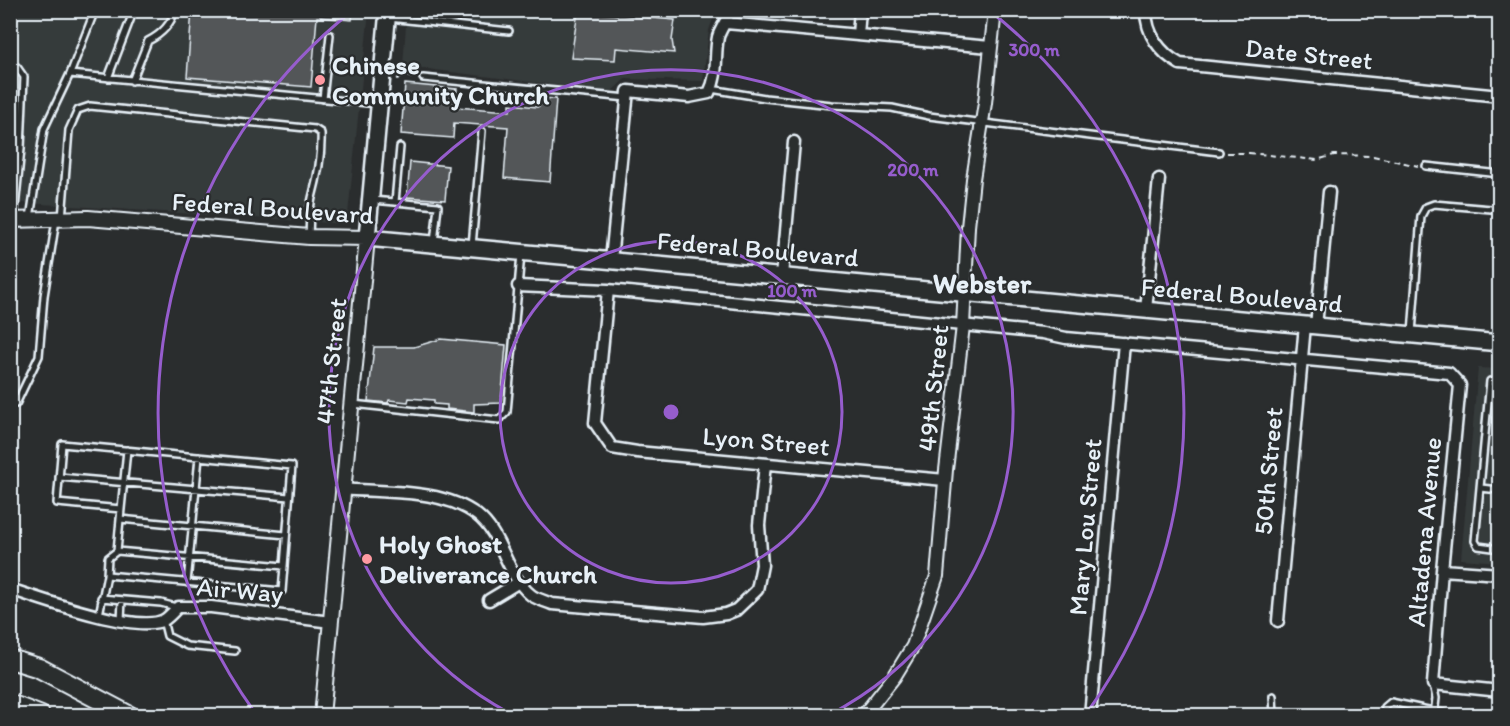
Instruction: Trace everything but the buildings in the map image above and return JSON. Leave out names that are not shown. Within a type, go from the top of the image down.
[{"type":"highway","points":[[10,659],[39,668],[130,716]]},
{"type":"highway","points":[[10,704],[41,716]]},
{"type":"main road","name":"47th Street","points":[[322,716],[388,14]]},
{"type":"main road","name":"Federal Boulevard","points":[[12,220],[88,218],[309,237],[367,238],[1500,343]]},
{"type":"street","points":[[611,260],[628,95],[689,97],[710,91],[715,82],[719,34],[730,10]]},
{"type":"street","points":[[858,35],[860,10]]},
{"type":"street","name":"49th Street","points":[[862,716],[894,677],[913,646],[937,576],[945,480],[963,326],[973,178],[995,10]]},
{"type":"street","name":"Date Street","points":[[1146,10],[1147,22],[1153,37],[1164,53],[1180,64],[1500,96]]},
{"type":"street","points":[[726,23],[990,47]]},
{"type":"street","points":[[782,276],[794,142]]},
{"type":"street","points":[[1146,310],[1158,179]]},
{"type":"street","name":"50th Street","points":[[1278,621],[1301,360],[1311,325],[1329,192]]},
{"type":"street","points":[[518,286],[608,290],[1301,360]]},
{"type":"street","name":"Lyon Street","points":[[608,290],[595,423],[612,448],[945,480]]},
{"type":"street","name":"Mary Lou Street","points":[[1090,716],[1124,343]]},
{"type":"street","name":"Altadena Avenue","points":[[1301,360],[1449,373],[1460,385],[1433,684]]},
{"type":"street","points":[[342,489],[434,496],[460,505],[479,516],[497,541],[513,574],[532,596],[552,604],[703,617],[726,614],[736,610],[757,590],[762,565],[759,525],[765,464]]},
{"type":"street","points":[[1442,570],[1500,574]]},
{"type":"street","points":[[489,600],[519,582]]},
{"type":"street","name":"Air Way","points":[[10,590],[99,617],[141,622],[163,620],[178,607],[211,607],[331,622]]},
{"type":"street","points":[[1433,684],[1500,691]]},
{"type":"lane","points":[[30,219],[44,129],[70,74],[95,10]]},
{"type":"lane","points":[[108,78],[134,10]]},
{"type":"lane","points":[[132,81],[148,41],[161,34],[175,10]]},
{"type":"lane","points":[[388,14],[509,31]]},
{"type":"lane","points":[[323,99],[330,35]]},
{"type":"lane","points":[[10,66],[16,67],[24,77],[21,150],[12,220]]},
{"type":"lane","points":[[70,74],[380,104]]},
{"type":"lane","points":[[423,78],[628,95]]},
{"type":"lane","points":[[710,91],[832,105],[892,108],[929,116],[1219,152]]},
{"type":"lane","points":[[10,404],[16,404],[39,356],[44,296],[59,219],[69,130],[78,110],[90,106],[315,129],[321,132],[317,187],[312,198],[309,237]]},
{"type":"lane","points":[[472,248],[482,131]]},
{"type":"lane","points":[[395,202],[400,147]]},
{"type":"lane","points":[[1426,166],[1500,174]]},
{"type":"lane","points":[[371,200],[438,206],[434,244]]},
{"type":"lane","points":[[1412,335],[1421,216],[1426,207],[1434,204],[1491,209]]},
{"type":"lane","points":[[351,404],[499,420],[503,418],[507,412],[521,252]]},
{"type":"lane","points":[[1490,381],[1475,542],[1478,546],[1500,549]]},
{"type":"lane","points":[[107,575],[282,591],[292,466],[62,444],[57,503],[121,509]]},
{"type":"lane","points":[[117,551],[126,450]]},
{"type":"lane","points":[[187,582],[199,457]]},
{"type":"lane","points":[[59,477],[290,497]]},
{"type":"lane","points":[[1480,488],[1500,490]]},
{"type":"lane","points":[[120,519],[286,535]]},
{"type":"lane","points":[[99,617],[108,558],[117,551],[284,566]]},
{"type":"lane","points":[[101,598],[161,603],[178,607]]},
{"type":"lane","points":[[121,620],[122,600]]},
{"type":"lane","points":[[163,620],[167,636],[187,646],[235,651]]},
{"type":"lane","points":[[1433,684],[1436,698],[1434,713]]},
{"type":"lane","points":[[1273,696],[1274,716]]},
{"type":"lane","points":[[1384,716],[1385,706],[1391,702],[1456,716]]},
{"type":"path","points":[[397,79],[405,75],[417,80],[423,78]]},
{"type":"path","points":[[1219,152],[1317,160],[1334,155],[1373,156],[1410,165],[1426,166]]},
{"type":"shaded area","points":[[10,11],[369,11],[347,224],[11,202]]},
{"type":"shaded area","points":[[407,11],[716,11],[709,30],[703,81],[625,79],[611,92],[403,66]]},
{"type":"shaded area","points":[[1478,368],[1499,369],[1499,562],[1461,559]]},
{"type":"place","name":"Chinese Community Church","points":[[320,80]]},
{"type":"place","name":"Holy Ghost Deliverance Church","points":[[367,559]]},
{"type":"district","name":"Webster","points":[[982,283]]}]
